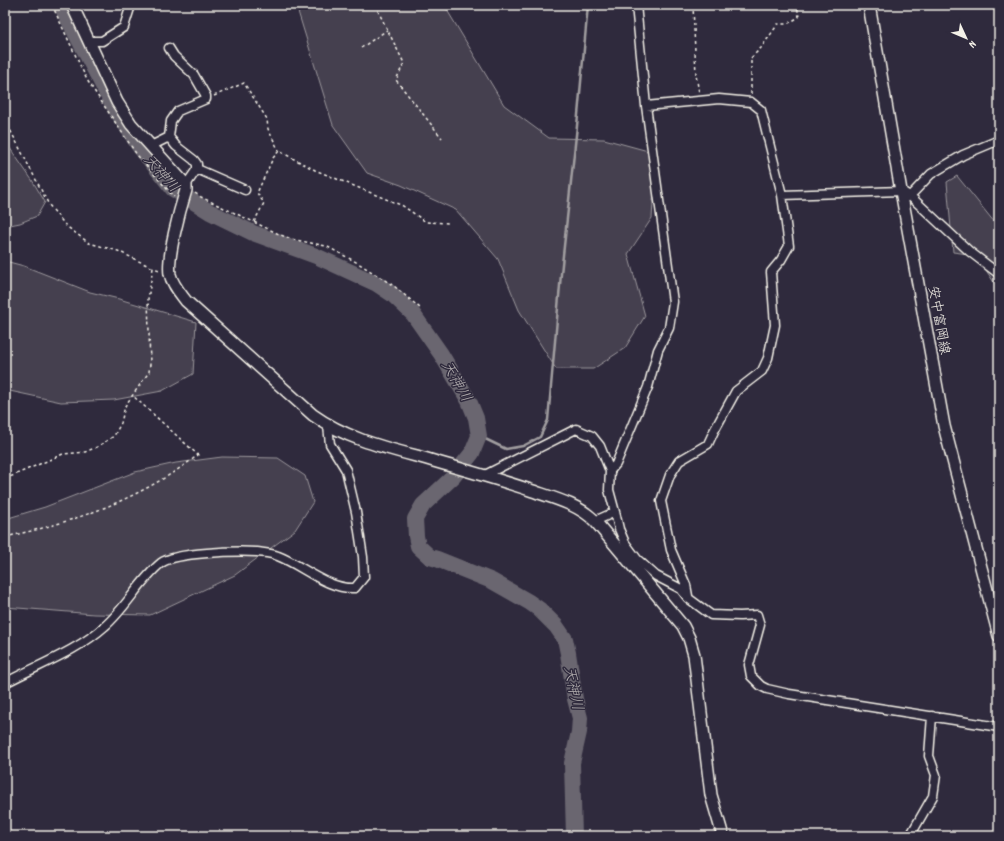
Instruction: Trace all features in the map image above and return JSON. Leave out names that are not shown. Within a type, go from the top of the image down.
[{"type":"street","points":[[72,5],[117,102],[130,124],[186,188]]},
{"type":"street","points":[[88,41],[102,41],[124,26],[131,5]]},
{"type":"street","points":[[610,471],[616,464],[648,387],[658,350],[669,328],[673,302],[646,106],[636,5]]},
{"type":"street","name":"安中富岡線","points":[[869,5],[905,193],[944,426],[999,636]]},
{"type":"street","points":[[169,48],[174,56],[194,76],[206,96],[206,99],[178,111],[171,121],[169,137],[176,146],[197,164],[197,169],[186,188],[182,202],[170,259],[170,275],[186,301],[313,416],[328,426],[360,440],[485,475],[566,502],[579,509],[595,522],[675,616],[689,638],[694,656],[711,795],[723,836]]},
{"type":"street","points":[[646,106],[719,99],[751,102],[761,110],[782,195],[789,246],[781,260],[771,272],[775,325],[768,358],[762,371],[736,391],[708,444],[679,461],[670,475],[661,501],[671,550],[686,586],[688,598]]},
{"type":"street","points":[[150,146],[169,137]]},
{"type":"street","points":[[782,195],[905,193],[931,174],[963,155],[999,140]]},
{"type":"street","points":[[197,169],[244,190]]},
{"type":"street","points":[[905,193],[969,250],[999,274]]},
{"type":"street","points":[[5,683],[87,640],[106,626],[162,562],[183,556],[240,552],[267,553],[278,556],[336,586],[349,589],[355,588],[364,577],[363,557],[356,512],[346,470],[330,444],[328,426]]},
{"type":"street","points":[[485,475],[576,429],[592,436],[600,446],[610,471],[609,490],[619,529],[625,543],[637,559],[656,576],[681,589],[688,598],[711,615],[757,615],[760,625],[748,665],[751,676],[761,686],[767,689],[790,694],[999,727]]},
{"type":"street","points":[[595,522],[615,512]]},
{"type":"street","points":[[910,836],[933,796],[936,775],[929,756],[932,716]]},
{"type":"path","points":[[375,5],[404,63],[396,80],[442,138]]},
{"type":"path","points":[[693,5],[696,75],[701,100]]},
{"type":"path","points":[[751,102],[751,58],[761,48],[778,24],[787,24],[799,17],[797,5]]},
{"type":"path","points":[[361,48],[388,30]]},
{"type":"path","points":[[206,99],[244,83],[267,119],[268,129],[280,151],[315,170],[403,206],[426,222],[449,223]]},
{"type":"path","points":[[5,120],[49,205],[66,226],[89,242],[118,251],[170,275]]},
{"type":"path","points":[[254,222],[264,203],[257,193],[273,158],[280,151]]},
{"type":"path","points":[[186,188],[201,197],[291,239],[326,246],[358,263],[394,286],[420,308]]},
{"type":"path","points":[[5,479],[63,454],[85,452],[97,447],[114,436],[121,423],[125,406],[149,372],[148,300],[153,268]]},
{"type":"path","points":[[5,537],[57,524],[114,505],[177,470],[198,455],[132,395]]},
{"type":"shaded area","points":[[296,5],[444,5],[504,105],[549,138],[604,139],[648,151],[655,171],[652,218],[628,254],[645,316],[625,348],[593,369],[556,369],[519,310],[498,259],[456,210],[401,185],[367,173],[333,125]]},
{"type":"shaded area","points":[[5,141],[45,202],[37,216],[20,223],[5,226]]},
{"type":"shaded area","points":[[957,176],[999,228],[999,290],[976,255],[953,252],[947,182]]},
{"type":"shaded area","points":[[5,261],[24,266],[90,292],[196,322],[193,374],[162,391],[114,400],[61,402],[5,390]]},
{"type":"shaded area","points":[[222,457],[278,458],[305,476],[313,502],[295,530],[235,575],[150,615],[94,614],[5,607],[5,519],[45,507],[135,472],[176,463]]},
{"type":"waterway","name":"天神川","points":[[61,5],[112,103],[139,146],[173,189],[210,212],[253,233],[316,256],[377,284],[392,294],[413,314],[441,354],[469,401],[476,418],[479,436],[472,453],[453,477],[423,505],[415,519],[418,546],[430,557],[492,581],[529,602],[539,609],[556,626],[565,639],[575,699],[580,718],[579,732],[572,763],[574,836]]},
{"type":"waterway","points":[[479,436],[506,449],[523,446],[540,437],[548,420],[588,5]]}]
